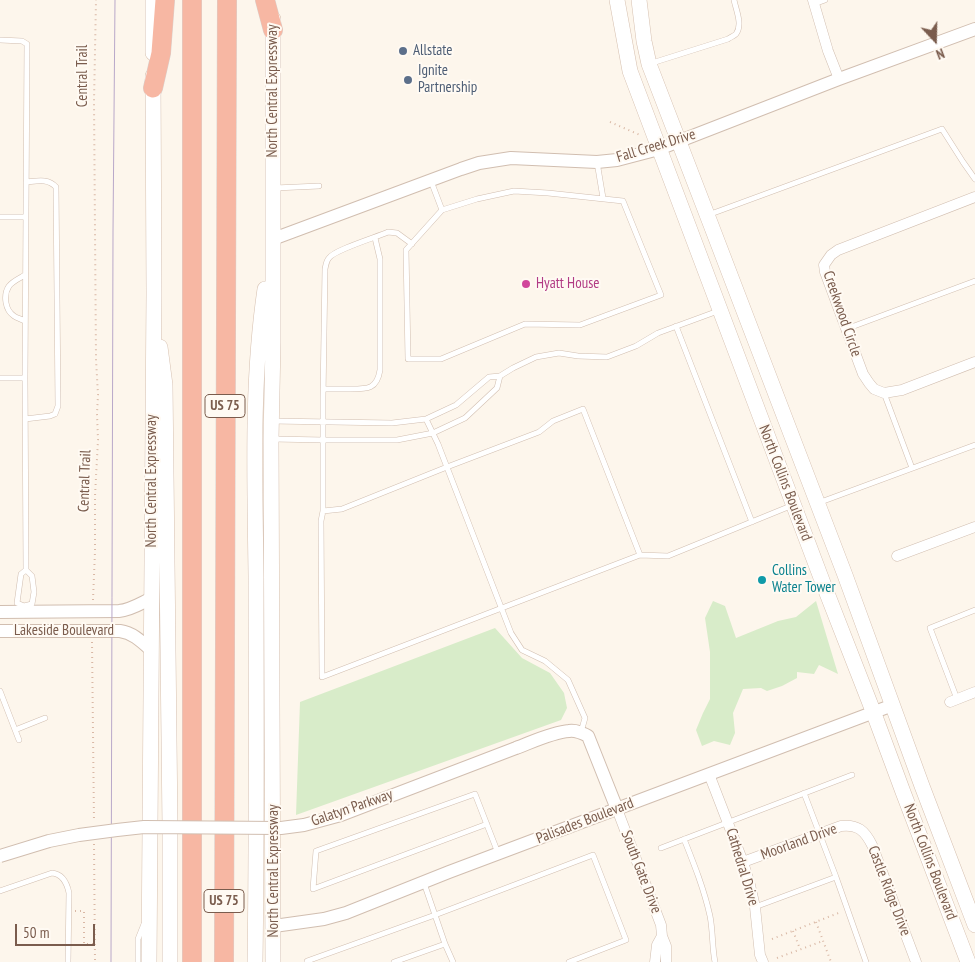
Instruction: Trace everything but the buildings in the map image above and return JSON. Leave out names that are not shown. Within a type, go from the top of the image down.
[{"type":"highway","points":[[153,88],[162,53],[165,0]]},
{"type":"highway","name":"US 75","points":[[192,0],[192,962]]},
{"type":"highway","name":"US 75","points":[[224,962],[227,0]]},
{"type":"highway","points":[[265,0],[273,30]]},
{"type":"main road","name":"North Central Expressway","points":[[149,962],[154,294],[153,0]]},
{"type":"main road","name":"North Central Expressway","points":[[273,0],[273,962]]},
{"type":"main road","name":"North Collins Boulevard","points":[[616,0],[630,71],[968,962]]},
{"type":"main road","name":"North Collins Boulevard","points":[[639,0],[649,64],[741,302],[975,925]]},
{"type":"main road","points":[[256,962],[255,425],[261,320],[273,238]]},
{"type":"main road","points":[[154,294],[165,385],[170,962]]},
{"type":"main road","points":[[720,310],[741,302]]},
{"type":"main road","points":[[795,508],[817,504]]},
{"type":"street","points":[[813,2],[839,79]]},
{"type":"street","name":"Fall Creek Drive","points":[[273,238],[480,163],[511,158],[597,162],[617,160],[659,149],[839,79],[975,29]]},
{"type":"street","name":"Creekwood Circle","points":[[884,393],[874,389],[858,361],[824,265],[838,250],[975,197]]},
{"type":"street","points":[[884,393],[902,390],[975,362]]},
{"type":"street","points":[[897,556],[975,527]]},
{"type":"street","name":"Lakeside Boulevard","points":[[0,612],[24,609],[94,612],[124,611],[152,598]]},
{"type":"street","name":"Lakeside Boulevard","points":[[0,631],[125,632],[134,635],[151,650]]},
{"type":"street","points":[[954,701],[975,692]]},
{"type":"street","name":"Palisades Boulevard","points":[[274,926],[324,919],[346,913],[893,705]]},
{"type":"street","name":"Galatyn Parkway","points":[[0,856],[49,841],[126,829],[170,827],[281,828],[304,825],[334,817],[552,735],[570,730],[581,733]]},
{"type":"street","points":[[581,733],[588,736],[616,809]]},
{"type":"street","name":"Cathedral Drive","points":[[709,774],[750,885],[755,907],[760,956],[763,962]]},
{"type":"street","name":"South Gate Drive","points":[[616,809],[658,918],[666,946],[666,962]]},
{"type":"street","name":"Moorland Drive","points":[[743,862],[841,826],[855,826]]},
{"type":"street","name":"Castle Ridge Drive","points":[[855,826],[862,829],[872,845],[916,962]]},
{"type":"street","points":[[655,962],[656,945],[662,936]]},
{"type":"lane","points":[[649,64],[728,39],[736,34],[739,27],[734,0]]},
{"type":"lane","points":[[813,2],[825,0]]},
{"type":"lane","points":[[0,40],[22,40],[27,44],[26,570],[32,576],[34,592],[32,604],[24,609],[18,603],[21,574],[26,570]]},
{"type":"lane","points":[[708,215],[942,129],[975,179]]},
{"type":"lane","points":[[597,162],[602,198]]},
{"type":"lane","points":[[430,180],[442,210]]},
{"type":"lane","points":[[25,419],[50,416],[55,414],[58,406],[56,187],[48,181],[26,182]]},
{"type":"lane","points":[[273,188],[319,186]]},
{"type":"lane","points":[[514,191],[602,198],[623,200],[662,295],[580,325],[525,324],[441,359],[408,360],[406,250],[442,210],[477,199],[514,191]]},
{"type":"lane","points":[[0,217],[26,217]]},
{"type":"lane","points":[[412,244],[397,232],[388,232],[336,252],[328,258],[326,263],[323,511],[321,521],[322,677],[640,555],[668,556],[752,522],[795,508]]},
{"type":"lane","points":[[323,389],[367,389],[376,383],[379,378],[380,259],[375,238]]},
{"type":"lane","points":[[25,321],[15,317],[10,312],[5,296],[8,287],[14,281],[26,275]]},
{"type":"lane","points":[[846,329],[975,281]]},
{"type":"lane","points":[[272,422],[392,423],[426,418],[456,405],[489,377],[500,376],[536,357],[559,354],[607,357],[636,346],[658,333],[720,310]]},
{"type":"lane","points":[[676,326],[752,522]]},
{"type":"lane","points":[[272,439],[397,440],[433,432],[465,418],[496,388],[500,376]]},
{"type":"lane","points":[[0,378],[25,378]]},
{"type":"lane","points":[[884,393],[912,468]]},
{"type":"lane","points":[[323,511],[342,509],[539,432],[553,421],[583,409],[640,555]]},
{"type":"lane","points":[[426,418],[447,467],[511,633],[522,650],[545,661],[568,680],[585,718],[581,733]]},
{"type":"lane","points":[[817,504],[975,445]]},
{"type":"lane","points":[[954,701],[930,628],[975,610]]},
{"type":"lane","points":[[0,692],[19,740]]},
{"type":"lane","points":[[15,730],[45,718]]},
{"type":"lane","points":[[660,848],[852,775]]},
{"type":"lane","points":[[804,793],[866,962]]},
{"type":"lane","points":[[486,824],[313,889],[316,850],[475,794],[498,854]]},
{"type":"lane","points":[[684,839],[703,889],[711,918],[715,962]]},
{"type":"lane","points":[[307,962],[593,856],[626,940],[569,962]]},
{"type":"lane","points":[[0,891],[52,873],[61,876],[69,893],[68,962]]},
{"type":"lane","points":[[755,907],[836,877]]},
{"type":"lane","points":[[424,882],[453,962]]},
{"type":"lane","points":[[138,962],[138,939],[149,912]]},
{"type":"lane","points":[[394,962],[445,944]]},
{"type":"path","name":"Central Trail","points":[[94,612],[95,496],[98,440],[96,414],[98,395],[96,359],[96,0]]},
{"type":"path","points":[[610,122],[642,136]]},
{"type":"path","points":[[94,632],[92,641],[94,830]]},
{"type":"path","points":[[94,840],[95,962]]},
{"type":"path","points":[[772,939],[847,909]]},
{"type":"path","points":[[69,911],[84,911],[84,944]]},
{"type":"path","points":[[816,922],[831,962]]},
{"type":"path","points":[[793,931],[800,949]]},
{"type":"path","points":[[777,958],[823,940]]},
{"type":"path","points":[[77,944],[95,944]]},
{"type":"green space","points":[[713,601],[725,606],[736,638],[778,621],[796,617],[816,601],[838,674],[819,665],[814,674],[797,672],[797,678],[767,691],[761,688],[743,689],[733,713],[735,733],[730,745],[714,741],[702,746],[696,730],[710,699],[710,652],[705,618]]},
{"type":"green space","points":[[495,628],[522,658],[550,673],[564,693],[567,708],[561,720],[296,815],[300,702]]},
{"type":"tram line","points":[[111,962],[115,0]]},
{"type":"place","name":"Allstate","points":[[403,51]]},
{"type":"place","name":"Ignite Partnership","points":[[408,80]]},
{"type":"place","name":"Hyatt House","points":[[526,284]]},
{"type":"place","name":"Collins Water Tower","points":[[762,580]]}]
